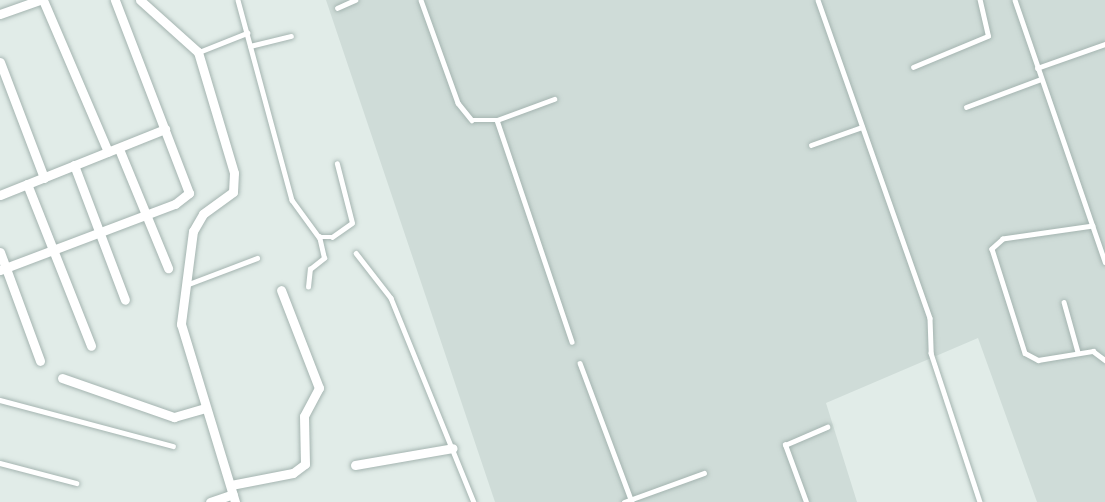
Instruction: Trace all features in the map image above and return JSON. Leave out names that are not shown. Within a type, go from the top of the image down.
[{"type":"street","points":[[0,14],[40,0],[108,152]]},
{"type":"street","points":[[3,269],[99,230],[146,214],[189,193],[116,0]]},
{"type":"street","points":[[140,0],[198,52],[235,185],[193,231],[182,339],[233,494]]},
{"type":"street","points":[[0,62],[44,178]]},
{"type":"street","points":[[0,195],[165,129]]},
{"type":"street","points":[[119,148],[168,268]]},
{"type":"street","points":[[74,165],[125,300]]},
{"type":"street","points":[[27,184],[50,251],[91,346]]},
{"type":"street","points":[[0,252],[3,269],[40,361]]},
{"type":"street","points":[[210,502],[293,473],[305,464],[304,416],[319,388],[281,290]]},
{"type":"street","points":[[62,378],[174,417],[206,408]]},
{"type":"street","points":[[355,465],[453,448]]},
{"type":"lane","points":[[238,0],[292,200],[319,237],[324,258],[310,269],[308,287]]},
{"type":"lane","points":[[337,8],[355,0]]},
{"type":"lane","points":[[421,0],[458,103],[472,120],[497,120],[554,99]]},
{"type":"lane","points":[[818,0],[930,318],[931,353],[981,502]]},
{"type":"lane","points":[[913,67],[988,36],[980,0]]},
{"type":"lane","points":[[1015,0],[1105,262]]},
{"type":"lane","points":[[198,52],[247,33]]},
{"type":"lane","points":[[250,46],[291,36]]},
{"type":"lane","points":[[1037,68],[1105,44]]},
{"type":"lane","points":[[966,107],[1041,79]]},
{"type":"lane","points":[[497,120],[572,342]]},
{"type":"lane","points":[[811,145],[862,127]]},
{"type":"lane","points":[[319,237],[332,237],[352,223],[337,164]]},
{"type":"lane","points":[[1093,226],[1003,239],[992,249],[1025,353],[1038,360],[1093,351],[1105,360]]},
{"type":"lane","points":[[356,253],[391,298],[474,502]]},
{"type":"lane","points":[[186,285],[257,258]]},
{"type":"lane","points":[[1064,302],[1077,352]]},
{"type":"lane","points":[[580,363],[631,501]]},
{"type":"lane","points":[[0,400],[173,446]]},
{"type":"lane","points":[[806,502],[785,445],[827,427]]},
{"type":"lane","points":[[0,463],[76,483]]},
{"type":"lane","points":[[624,502],[704,474]]},
{"type":"shaded area","points":[[326,0],[1105,0],[1105,502],[1037,502],[978,338],[826,403],[857,502],[495,502]]}]
